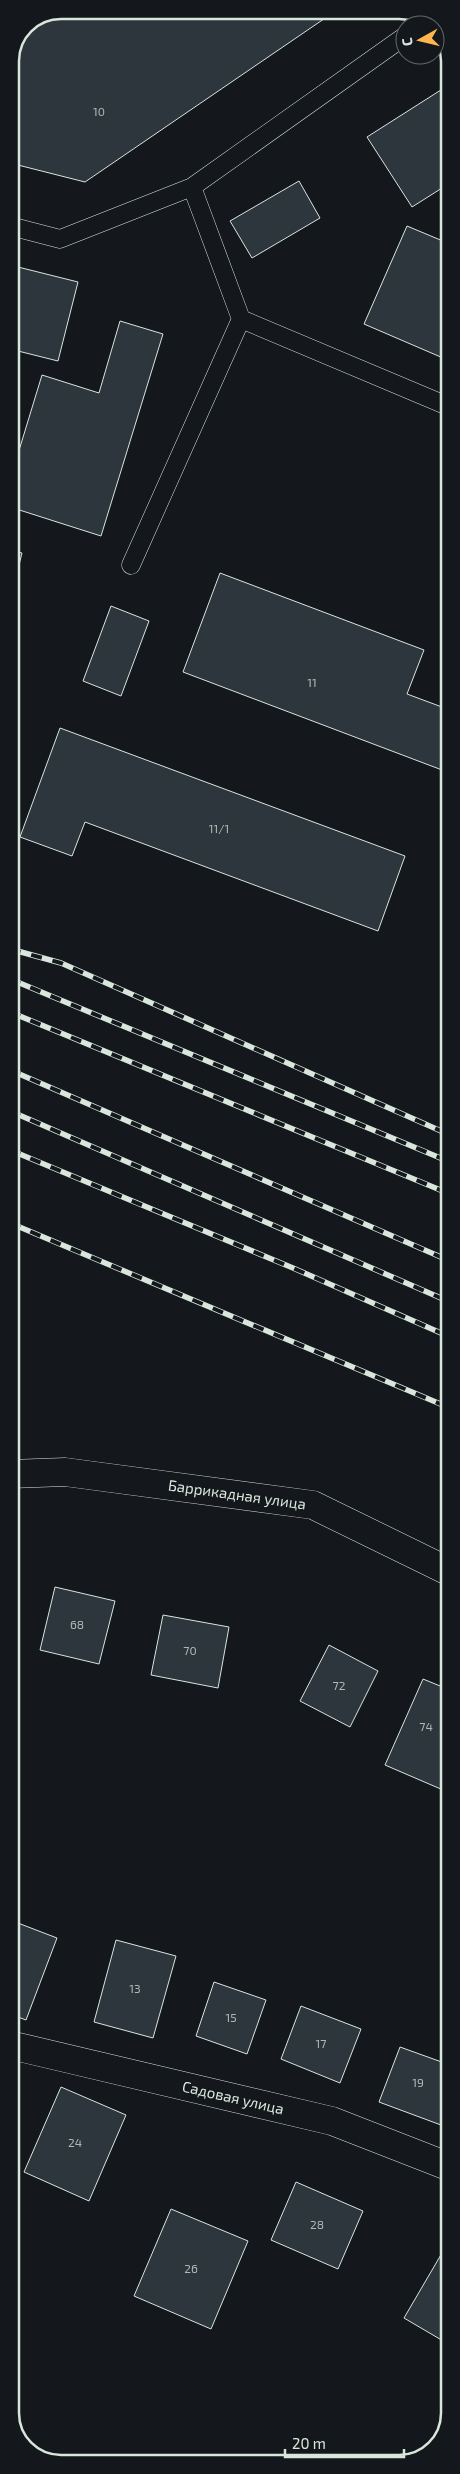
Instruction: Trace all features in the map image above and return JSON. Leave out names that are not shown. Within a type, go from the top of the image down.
[{"type":"street","name":"Баррикадная улица","points":[[19,1474],[65,1472],[313,1506],[441,1568]]},
{"type":"street","name":"Садовая улица","points":[[19,2047],[332,2121],[441,2163]]},
{"type":"lane","points":[[19,228],[60,239],[192,187],[395,43]]},
{"type":"lane","points":[[132,565],[241,319],[192,187]]},
{"type":"lane","points":[[241,319],[441,403]]},
{"type":"building","points":[[61,19],[324,19],[85,182],[19,165],[20,53],[26,38],[38,26],[45,22]]},
{"type":"building","points":[[441,90],[441,189],[412,207],[367,137]]},
{"type":"building","points":[[299,181],[320,218],[252,258],[230,221]]},
{"type":"building","points":[[407,226],[441,240],[441,357],[364,324]]},
{"type":"building","points":[[19,267],[78,282],[58,361],[19,351]]},
{"type":"building","points":[[120,321],[163,334],[101,536],[19,510],[19,450],[42,375],[99,393]]},
{"type":"building","points":[[19,552],[22,553],[19,565]]},
{"type":"building","points":[[220,573],[424,650],[407,694],[441,707],[441,770],[183,672]]},
{"type":"building","points":[[111,606],[149,621],[121,696],[83,681]]},
{"type":"building","points":[[60,728],[405,856],[378,931],[85,822],[72,856],[20,837]]},
{"type":"building","points":[[55,1587],[115,1601],[99,1664],[40,1650]]},
{"type":"building","points":[[163,1615],[229,1627],[218,1688],[151,1675]]},
{"type":"building","points":[[329,1645],[378,1671],[350,1727],[300,1701]]},
{"type":"building","points":[[423,1679],[441,1686],[441,1789],[385,1765]]},
{"type":"building","points":[[19,1923],[57,1938],[26,2020],[19,2017]]},
{"type":"building","points":[[116,1940],[176,1956],[153,2038],[94,2022]]},
{"type":"building","points":[[214,1982],[266,2000],[247,2054],[196,2036]]},
{"type":"building","points":[[301,2006],[361,2029],[340,2083],[281,2059]]},
{"type":"building","points":[[400,2047],[441,2062],[441,2125],[379,2102]]},
{"type":"building","points":[[61,2087],[126,2115],[89,2201],[24,2172]]},
{"type":"building","points":[[296,2182],[363,2211],[338,2269],[271,2240]]},
{"type":"building","points":[[171,2209],[248,2241],[211,2329],[134,2296]]},
{"type":"building","points":[[441,2255],[441,2340],[404,2318]]},
{"type":"railway","points":[[19,951],[61,963],[441,1131]]},
{"type":"railway","points":[[19,983],[441,1158]]},
{"type":"railway","points":[[19,1016],[441,1190]]},
{"type":"railway","points":[[19,1074],[441,1257]]},
{"type":"railway","points":[[19,1115],[441,1298]]},
{"type":"railway","points":[[19,1154],[293,1268],[441,1333]]},
{"type":"railway","points":[[19,1227],[441,1404]]}]
